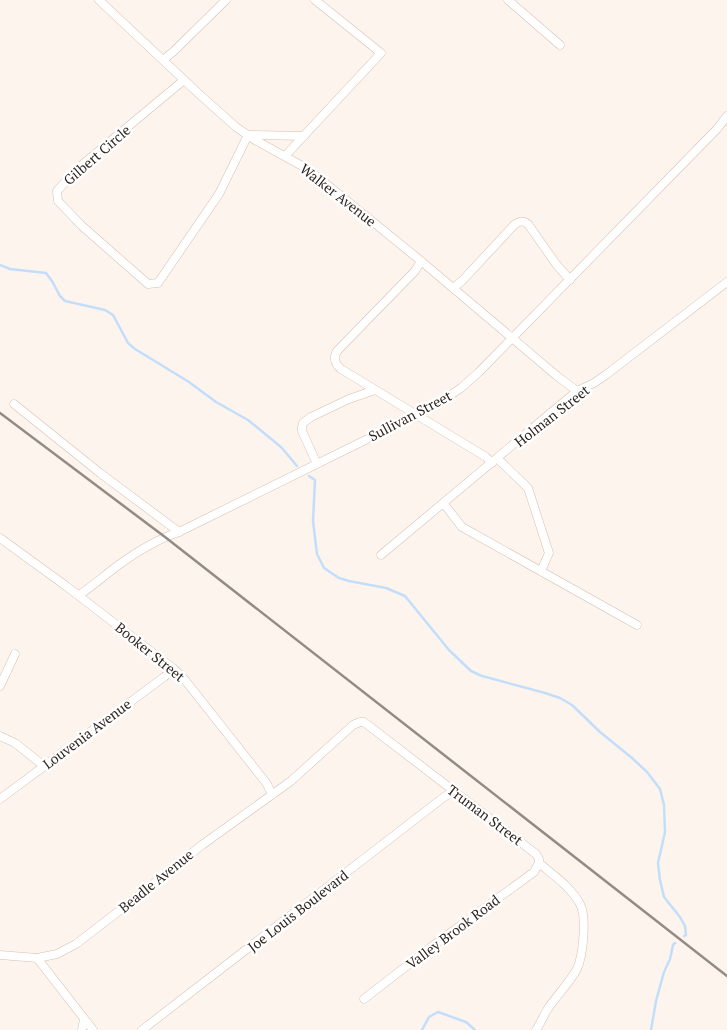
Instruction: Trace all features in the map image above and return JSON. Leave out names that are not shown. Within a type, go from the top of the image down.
[{"type":"street","name":"Walker Avenue","points":[[99,0],[236,127],[304,167],[319,178],[577,392]]},
{"type":"street","points":[[163,60],[226,0]]},
{"type":"street","points":[[286,156],[381,53],[315,0]]},
{"type":"street","points":[[508,0],[560,45]]},
{"type":"street","name":"Gilbert Circle","points":[[184,80],[77,169],[57,190],[58,201],[69,214],[148,284],[158,283],[218,194],[248,135]]},
{"type":"street","name":"Sullivan Street","points":[[79,595],[119,564],[165,537],[179,532],[416,415],[461,388],[570,280],[727,116]]},
{"type":"street","points":[[248,135],[304,136]]},
{"type":"street","points":[[453,288],[462,281],[514,225],[521,221],[528,224],[556,264],[570,280]]},
{"type":"street","points":[[421,261],[415,271],[336,354],[335,362],[337,366],[375,390],[495,461],[528,488],[549,553],[541,571]]},
{"type":"street","name":"Holman Street","points":[[381,555],[577,392],[607,374],[727,282]]},
{"type":"street","points":[[317,464],[302,430],[303,423],[334,406],[375,390]]},
{"type":"street","points":[[14,404],[100,473],[179,532]]},
{"type":"street","points":[[444,504],[462,527],[637,625]]},
{"type":"street","name":"Booker Street","points":[[0,538],[79,595],[186,680],[267,784],[272,795]]},
{"type":"street","points":[[0,686],[15,654]]},
{"type":"street","name":"Louvenia Avenue","points":[[0,799],[174,669]]},
{"type":"street","name":"Truman Street","points":[[272,795],[353,725],[360,722],[368,724],[536,854],[540,863],[573,893],[583,912],[584,924],[580,959],[576,969],[536,1030]]},
{"type":"street","points":[[0,736],[15,743],[44,766]]},
{"type":"street","name":"Joe Louis Boulevard","points":[[142,1030],[454,791]]},
{"type":"street","name":"Beadle Avenue","points":[[0,955],[37,958],[57,954],[76,944],[202,845],[272,795]]},
{"type":"street","name":"Valley Brook Road","points":[[364,999],[431,947],[534,872],[540,863]]},
{"type":"street","points":[[37,958],[93,1030]]},
{"type":"street","points":[[82,1030],[84,1019]]},
{"type":"waterway","points":[[0,265],[10,269],[46,273],[65,301],[105,310],[113,315],[128,343],[135,349],[189,382],[216,402],[248,420],[281,447],[297,466]]},
{"type":"waterway","points":[[309,476],[315,480],[313,521],[317,554],[324,568],[339,578],[386,588],[405,596],[449,650],[471,671],[482,676],[560,698],[572,705],[647,772],[660,789],[664,805],[665,832],[658,863],[660,880],[664,897],[685,926],[686,935],[684,936]]},
{"type":"waterway","points":[[651,1030],[656,1001],[675,943]]},
{"type":"waterway","points":[[422,1030],[429,1017],[438,1012],[466,1022],[475,1030]]},
{"type":"railway","points":[[0,413],[165,537],[727,976]]}]
